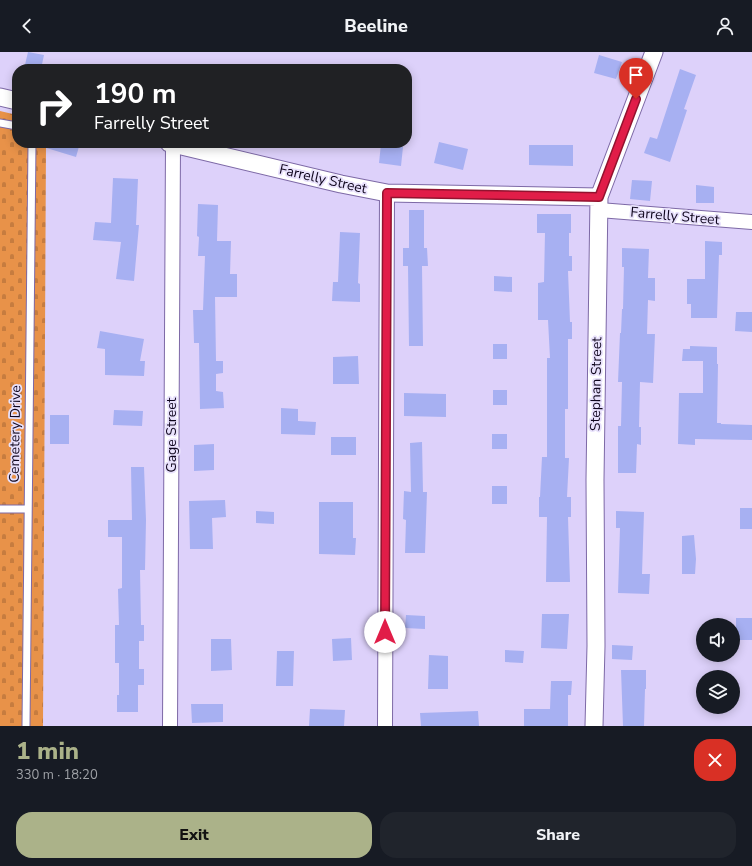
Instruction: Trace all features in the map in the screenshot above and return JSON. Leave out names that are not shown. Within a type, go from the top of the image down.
[{"type":"street","name":"Stephan Street","points":[[594,726],[596,646],[595,480],[599,204],[654,52]]},
{"type":"street","points":[[0,97],[12,100]]},
{"type":"street","name":"Gage Street","points":[[170,726],[171,148]]},
{"type":"street","name":"Farrelly Street","points":[[188,148],[341,184],[387,193],[599,204],[752,222]]},
{"type":"street","points":[[385,726],[387,193]]},
{"type":"lane","points":[[0,122],[12,125]]},
{"type":"lane","name":"Cemetery Drive","points":[[26,726],[27,509],[32,148]]},
{"type":"lane","points":[[0,509],[27,509]]},
{"type":"green space","points":[[0,111],[12,114],[12,148],[46,148],[43,726],[0,726]]},
{"type":"building","points":[[28,52],[44,55],[42,64],[25,64]]},
{"type":"building","points":[[599,55],[622,62],[616,79],[594,73]]},
{"type":"building","points":[[680,69],[696,75],[684,109],[687,110],[670,162],[644,153],[650,137],[657,139]]},
{"type":"building","points":[[439,142],[468,149],[463,170],[434,163]]},
{"type":"building","points":[[529,145],[573,145],[573,166],[529,165]]},
{"type":"building","points":[[47,148],[79,148],[76,157]]},
{"type":"building","points":[[381,148],[403,148],[401,166],[379,163]]},
{"type":"building","points":[[113,178],[138,179],[136,225],[139,225],[134,281],[116,279],[121,242],[93,240],[95,222],[111,223]]},
{"type":"building","points":[[632,180],[652,181],[650,201],[630,199]]},
{"type":"building","points":[[696,185],[714,187],[714,203],[696,203]]},
{"type":"building","points":[[198,204],[218,205],[217,241],[231,241],[230,274],[237,274],[237,297],[215,297],[216,361],[223,361],[223,373],[216,374],[216,391],[223,392],[224,408],[200,409],[199,343],[194,343],[193,310],[203,310],[205,256],[198,256]]},
{"type":"building","points":[[409,210],[424,210],[424,248],[427,248],[428,266],[422,266],[423,346],[409,346],[408,266],[403,266],[403,248],[409,248]]},
{"type":"building","points":[[537,214],[571,214],[569,256],[572,256],[572,271],[568,271],[572,339],[568,339],[568,409],[565,409],[565,458],[569,458],[567,497],[571,497],[571,517],[568,517],[570,582],[546,582],[547,517],[539,517],[542,457],[547,457],[547,358],[550,358],[548,320],[538,320],[538,283],[544,282],[545,233],[537,233]]},
{"type":"building","points":[[340,232],[360,233],[358,283],[360,284],[360,302],[332,301],[333,282],[338,282]]},
{"type":"building","points":[[705,241],[722,242],[722,255],[719,255],[717,318],[691,318],[691,304],[687,304],[687,279],[705,279]]},
{"type":"building","points":[[622,248],[649,249],[648,278],[655,278],[655,301],[648,300],[647,334],[655,334],[653,383],[640,382],[639,427],[641,427],[641,445],[637,444],[636,473],[618,473],[618,426],[621,426],[622,382],[618,382],[620,333],[623,309],[624,267],[622,267]]},
{"type":"building","points":[[494,276],[512,277],[512,292],[494,291]]},
{"type":"building","points":[[736,312],[752,312],[752,332],[735,331]]},
{"type":"building","points":[[100,331],[144,339],[140,361],[145,361],[144,376],[105,375],[105,349],[97,348]]},
{"type":"building","points":[[493,344],[507,344],[507,359],[493,359]]},
{"type":"building","points":[[690,346],[717,347],[717,423],[752,425],[752,440],[695,439],[695,445],[678,444],[679,393],[703,393],[703,361],[682,361],[683,349],[690,349]]},
{"type":"building","points":[[358,356],[359,384],[333,384],[333,357]]},
{"type":"building","points":[[493,390],[507,390],[507,405],[493,405]]},
{"type":"building","points":[[404,393],[446,394],[446,417],[404,416]]},
{"type":"building","points":[[281,408],[298,409],[298,421],[316,422],[315,435],[281,434]]},
{"type":"building","points":[[114,410],[143,411],[142,426],[113,425]]},
{"type":"building","points":[[50,415],[69,415],[69,444],[50,444]]},
{"type":"building","points":[[492,434],[507,434],[507,449],[492,449]]},
{"type":"building","points":[[331,437],[356,437],[356,455],[331,455]]},
{"type":"building","points":[[422,442],[423,492],[427,492],[425,553],[405,553],[406,520],[403,519],[404,491],[411,492],[410,443]]},
{"type":"building","points":[[214,444],[214,470],[194,471],[194,445]]},
{"type":"building","points":[[131,467],[144,467],[146,520],[145,570],[140,570],[141,625],[144,625],[144,641],[139,641],[139,669],[144,669],[144,685],[138,685],[138,712],[117,712],[117,695],[119,695],[119,663],[115,663],[115,625],[119,625],[118,589],[122,588],[122,537],[108,537],[108,520],[132,520]]},
{"type":"building","points":[[492,486],[507,486],[507,504],[492,504]]},
{"type":"building","points":[[225,500],[226,517],[212,518],[213,549],[190,549],[189,501]]},
{"type":"building","points":[[319,502],[353,502],[353,538],[356,538],[355,555],[319,554]]},
{"type":"building","points":[[740,508],[752,508],[752,529],[740,529]]},
{"type":"building","points":[[256,511],[274,512],[274,524],[256,523]]},
{"type":"building","points":[[616,511],[644,512],[642,574],[650,574],[649,594],[618,593],[620,528],[616,528]]},
{"type":"building","points":[[694,535],[696,559],[695,574],[682,574],[682,536]]},
{"type":"building","points":[[542,614],[569,614],[567,649],[541,648]]},
{"type":"building","points":[[406,615],[425,616],[425,629],[405,628]]},
{"type":"building","points":[[740,618],[752,618],[752,640],[740,640]]},
{"type":"building","points":[[351,638],[352,660],[333,661],[332,639]]},
{"type":"building","points":[[211,639],[231,639],[232,670],[211,671]]},
{"type":"building","points":[[612,645],[633,646],[632,660],[612,659]]},
{"type":"building","points":[[505,650],[524,651],[523,663],[505,662]]},
{"type":"building","points":[[277,651],[294,651],[293,686],[276,686]]},
{"type":"building","points":[[429,655],[448,656],[448,689],[428,689]]},
{"type":"building","points":[[621,670],[646,670],[644,726],[623,726]]},
{"type":"building","points":[[551,681],[572,681],[571,695],[568,695],[568,726],[524,726],[524,709],[550,709]]},
{"type":"building","points":[[191,704],[223,704],[223,722],[192,723]]},
{"type":"building","points":[[310,709],[345,710],[344,726],[309,726]]},
{"type":"building","points":[[478,711],[479,726],[421,726],[420,713]]},
{"type":"route","points":[[385,632],[387,193],[599,197],[636,99]]}]
